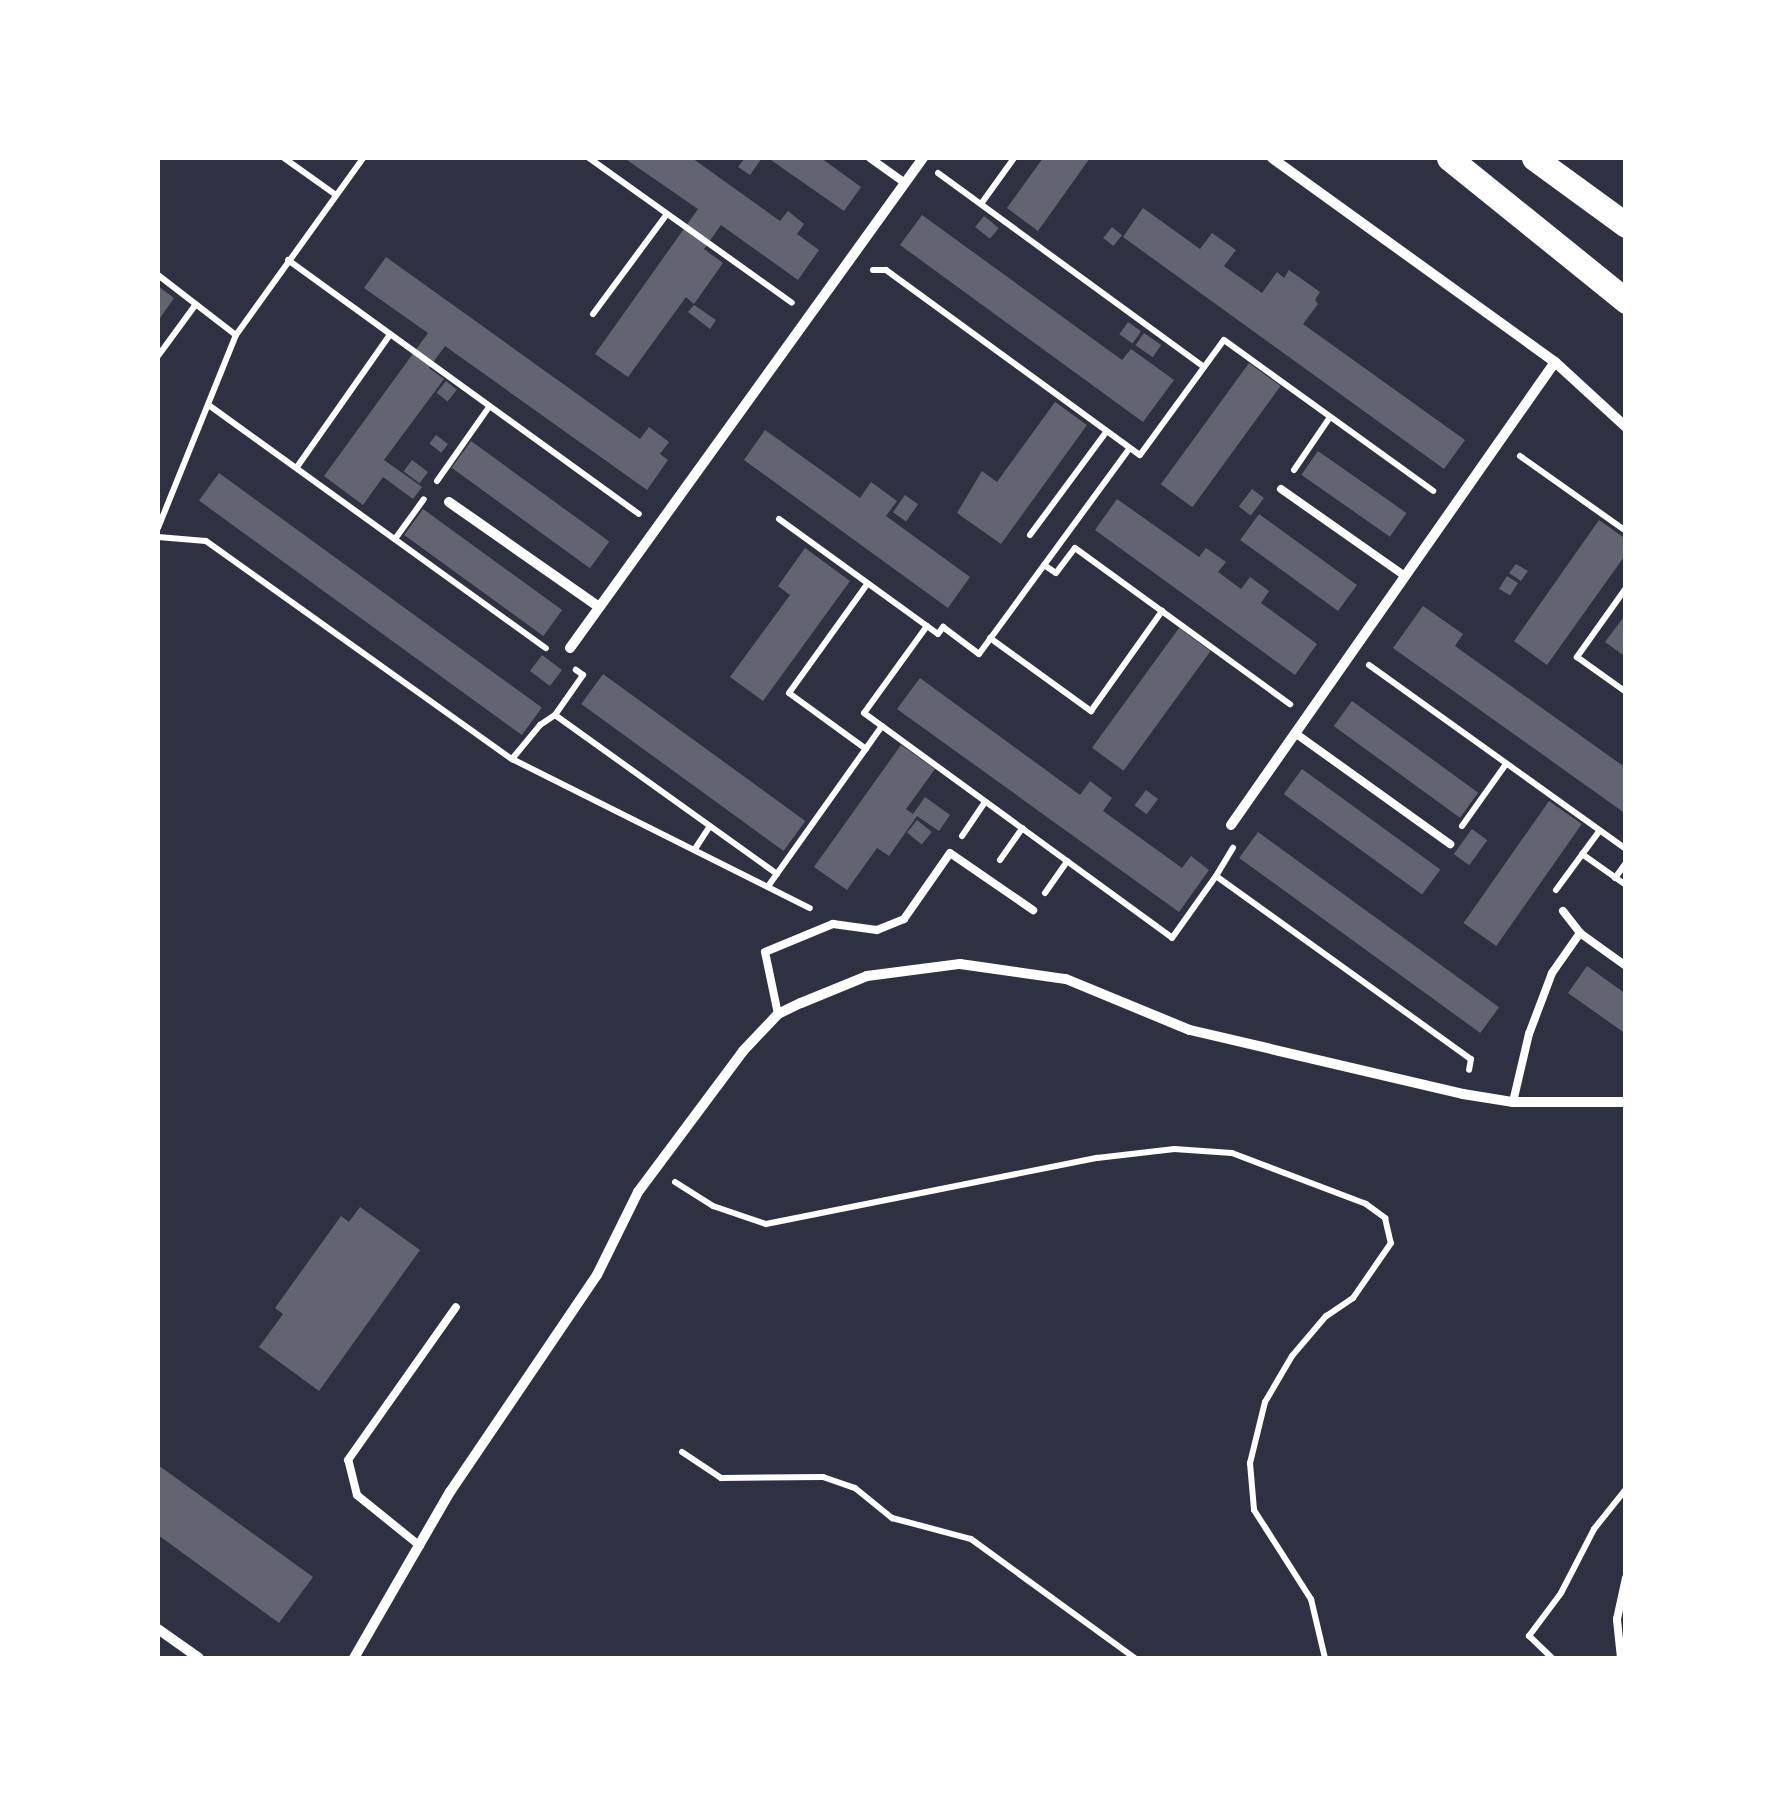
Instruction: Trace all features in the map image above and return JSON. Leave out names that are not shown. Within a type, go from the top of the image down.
[{"type":"main road","points":[[1449,158],[1626,301]]},
{"type":"main road","points":[[1534,158],[1626,225]]},
{"type":"street","points":[[1272,158],[1554,362],[1626,427]]},
{"type":"street","points":[[570,648],[922,159]]},
{"type":"street","points":[[1231,825],[1554,362]]},
{"type":"street","points":[[449,502],[599,607]]},
{"type":"street","points":[[354,1658],[450,1492],[597,1275],[654,1169],[742,1051],[778,1014],[867,976],[960,964],[1066,979],[1190,1030],[1463,1094],[1513,1102],[1626,1102]]},
{"type":"street","points":[[158,1629],[199,1658]]},
{"type":"street","points":[[172,1658],[181,1646]]},
{"type":"lane","points":[[870,158],[904,182]]},
{"type":"lane","points":[[1281,489],[1405,576]]},
{"type":"lane","points":[[1296,733],[1450,844]]},
{"type":"lane","points":[[778,1014],[765,952],[834,924],[877,930],[904,919],[950,853],[1033,910]]},
{"type":"lane","points":[[1564,911],[1580,933],[1626,966]]},
{"type":"lane","points":[[1513,1102],[1529,1034],[1552,973],[1580,933]]},
{"type":"lane","points":[[420,1546],[357,1495],[348,1460],[456,1306]]},
{"type":"lane","points":[[1621,1658],[1626,1578]]},
{"type":"path","points":[[284,158],[336,194]]},
{"type":"path","points":[[158,528],[236,335],[362,158]]},
{"type":"path","points":[[589,158],[809,316]]},
{"type":"path","points":[[981,204],[1014,158]]},
{"type":"path","points":[[922,159],[1204,366]]},
{"type":"path","points":[[593,314],[668,214]]},
{"type":"path","points":[[852,257],[869,270],[886,270],[1140,455],[1224,340],[1434,492],[1446,476]]},
{"type":"path","points":[[288,260],[657,528]]},
{"type":"path","points":[[158,275],[236,335]]},
{"type":"path","points":[[158,356],[196,304]]},
{"type":"path","points":[[296,467],[390,336]]},
{"type":"path","points":[[210,406],[557,656]]},
{"type":"path","points":[[395,539],[489,407]]},
{"type":"path","points":[[1310,446],[1330,417]]},
{"type":"path","points":[[1030,535],[1107,430]]},
{"type":"path","points":[[1499,442],[1626,531]]},
{"type":"path","points":[[779,519],[938,634],[943,627],[978,654],[1130,448]]},
{"type":"path","points":[[158,537],[206,540],[512,759],[808,904],[819,930]]},
{"type":"path","points":[[1044,565],[1056,574],[1075,548],[1307,716]]},
{"type":"path","points":[[866,749],[789,693],[868,583]]},
{"type":"path","points":[[1626,588],[1576,657],[1626,692]]},
{"type":"path","points":[[990,638],[1090,710],[1162,611]]},
{"type":"path","points":[[928,626],[864,714],[1172,938],[1216,876],[1472,1059],[1463,1094]]},
{"type":"path","points":[[1352,653],[1626,849]]},
{"type":"path","points":[[512,759],[555,715],[583,675],[570,666]]},
{"type":"path","points":[[555,715],[777,874]]},
{"type":"path","points":[[770,885],[882,726]]},
{"type":"path","points":[[1450,844],[1506,764]]},
{"type":"path","points":[[950,853],[986,802]]},
{"type":"path","points":[[695,849],[710,826]]},
{"type":"path","points":[[987,878],[1022,828]]},
{"type":"path","points":[[1564,911],[1548,901],[1600,830]]},
{"type":"path","points":[[1582,854],[1626,886]]},
{"type":"path","points":[[1033,910],[1067,861]]},
{"type":"path","points":[[1615,878],[1626,863]]},
{"type":"path","points":[[654,1169],[713,1206],[766,1224],[1048,1167],[1174,1149],[1232,1153],[1366,1204],[1385,1218],[1391,1243],[1354,1298],[1326,1316],[1292,1356],[1265,1402],[1250,1463],[1254,1510],[1311,1599],[1324,1658]]},
{"type":"path","points":[[682,1452],[721,1478],[823,1476],[856,1488],[892,1518],[971,1539],[1135,1658]]},
{"type":"path","points":[[1552,1658],[1529,1636],[1561,1592],[1594,1529],[1626,1490]]},
{"type":"building","points":[[624,158],[692,158],[780,221],[788,211],[804,224],[797,234],[819,250],[798,280],[721,225],[704,249],[723,263],[694,304],[686,297],[628,377],[595,354],[698,209]]},
{"type":"building","points":[[745,158],[762,158],[750,175],[738,167]]},
{"type":"building","points":[[768,158],[821,158],[861,187],[844,211]]},
{"type":"building","points":[[1043,158],[1090,158],[1038,231],[1007,208]]},
{"type":"building","points":[[1143,208],[1200,249],[1212,233],[1236,250],[1224,266],[1262,293],[1277,272],[1284,278],[1289,270],[1320,292],[1315,300],[1318,304],[1303,324],[1465,440],[1444,469],[1123,237]]},
{"type":"building","points":[[922,215],[1122,360],[1131,349],[1174,380],[1143,422],[900,245]]},
{"type":"building","points":[[984,216],[999,228],[990,239],[975,227]]},
{"type":"building","points":[[1112,227],[1122,235],[1113,246],[1103,238]]},
{"type":"building","points":[[386,257],[640,439],[649,427],[669,442],[660,454],[668,460],[647,490],[445,346],[429,368],[444,379],[384,460],[422,487],[413,499],[383,477],[363,505],[324,476],[428,333],[364,288]]},
{"type":"building","points":[[158,286],[174,298],[158,321]]},
{"type":"building","points":[[694,305],[716,320],[710,329],[688,312]]},
{"type":"building","points":[[1128,322],[1141,331],[1133,343],[1119,334]]},
{"type":"building","points":[[1144,333],[1161,345],[1153,357],[1135,345]]},
{"type":"building","points":[[1249,363],[1281,386],[1192,507],[1161,484]]},
{"type":"building","points":[[446,381],[457,390],[447,401],[437,393]]},
{"type":"building","points":[[1055,402],[1087,425],[1001,544],[957,513],[982,471],[997,482]]},
{"type":"building","points":[[765,430],[860,498],[871,482],[897,501],[886,516],[970,577],[948,608],[744,460]]},
{"type":"building","points":[[436,435],[448,444],[441,453],[429,444]]},
{"type":"building","points":[[471,441],[609,542],[590,568],[452,468]]},
{"type":"building","points":[[1318,451],[1406,513],[1390,537],[1301,475]]},
{"type":"building","points":[[412,460],[428,472],[420,483],[404,471]]},
{"type":"building","points":[[219,473],[542,708],[522,735],[199,501]]},
{"type":"building","points":[[1252,489],[1264,498],[1251,516],[1239,507]]},
{"type":"building","points":[[905,495],[918,504],[906,521],[893,512]]},
{"type":"building","points":[[1117,499],[1199,557],[1206,548],[1226,562],[1218,572],[1241,589],[1250,577],[1269,591],[1261,603],[1317,644],[1295,675],[1095,530]]},
{"type":"building","points":[[423,509],[562,610],[543,636],[404,535]]},
{"type":"building","points":[[1259,514],[1357,585],[1338,611],[1240,540]]},
{"type":"building","points":[[1599,520],[1626,539],[1626,554],[1547,665],[1514,641]]},
{"type":"building","points":[[805,548],[850,581],[763,701],[730,677],[790,595],[778,586]]},
{"type":"building","points":[[1516,564],[1528,571],[1521,581],[1509,573]]},
{"type":"building","points":[[1507,576],[1518,583],[1510,596],[1499,589]]},
{"type":"building","points":[[1423,606],[1463,634],[1455,646],[1626,768],[1626,814],[1393,648]]},
{"type":"building","points":[[1626,614],[1626,657],[1605,642]]},
{"type":"building","points":[[1179,628],[1211,651],[1124,771],[1092,748]]},
{"type":"building","points":[[542,655],[562,670],[550,686],[530,671]]},
{"type":"building","points":[[603,674],[805,821],[784,851],[581,704]]},
{"type":"building","points":[[920,678],[1080,795],[1090,781],[1112,798],[1103,811],[1182,868],[1191,856],[1209,870],[1179,912],[897,709]]},
{"type":"building","points":[[1352,701],[1478,793],[1460,818],[1334,726]]},
{"type":"building","points":[[901,745],[935,769],[906,809],[913,814],[925,797],[950,815],[939,831],[917,816],[889,856],[877,848],[847,890],[814,867]]},
{"type":"building","points":[[1302,769],[1440,870],[1422,895],[1284,794]]},
{"type":"building","points":[[1146,790],[1158,799],[1147,814],[1135,805]]},
{"type":"building","points":[[1549,801],[1582,824],[1496,946],[1464,923]]},
{"type":"building","points":[[917,820],[932,832],[922,844],[907,832]]},
{"type":"building","points":[[1472,829],[1487,840],[1469,865],[1454,854]]},
{"type":"building","points":[[1258,832],[1499,1007],[1480,1033],[1239,858]]},
{"type":"building","points":[[1587,966],[1626,994],[1626,1034],[1568,993]]},
{"type":"building","points":[[360,1207],[420,1250],[319,1391],[259,1347],[283,1314],[275,1308],[341,1216],[349,1222]]},
{"type":"building","points":[[158,1465],[313,1577],[279,1623],[158,1535]]}]
